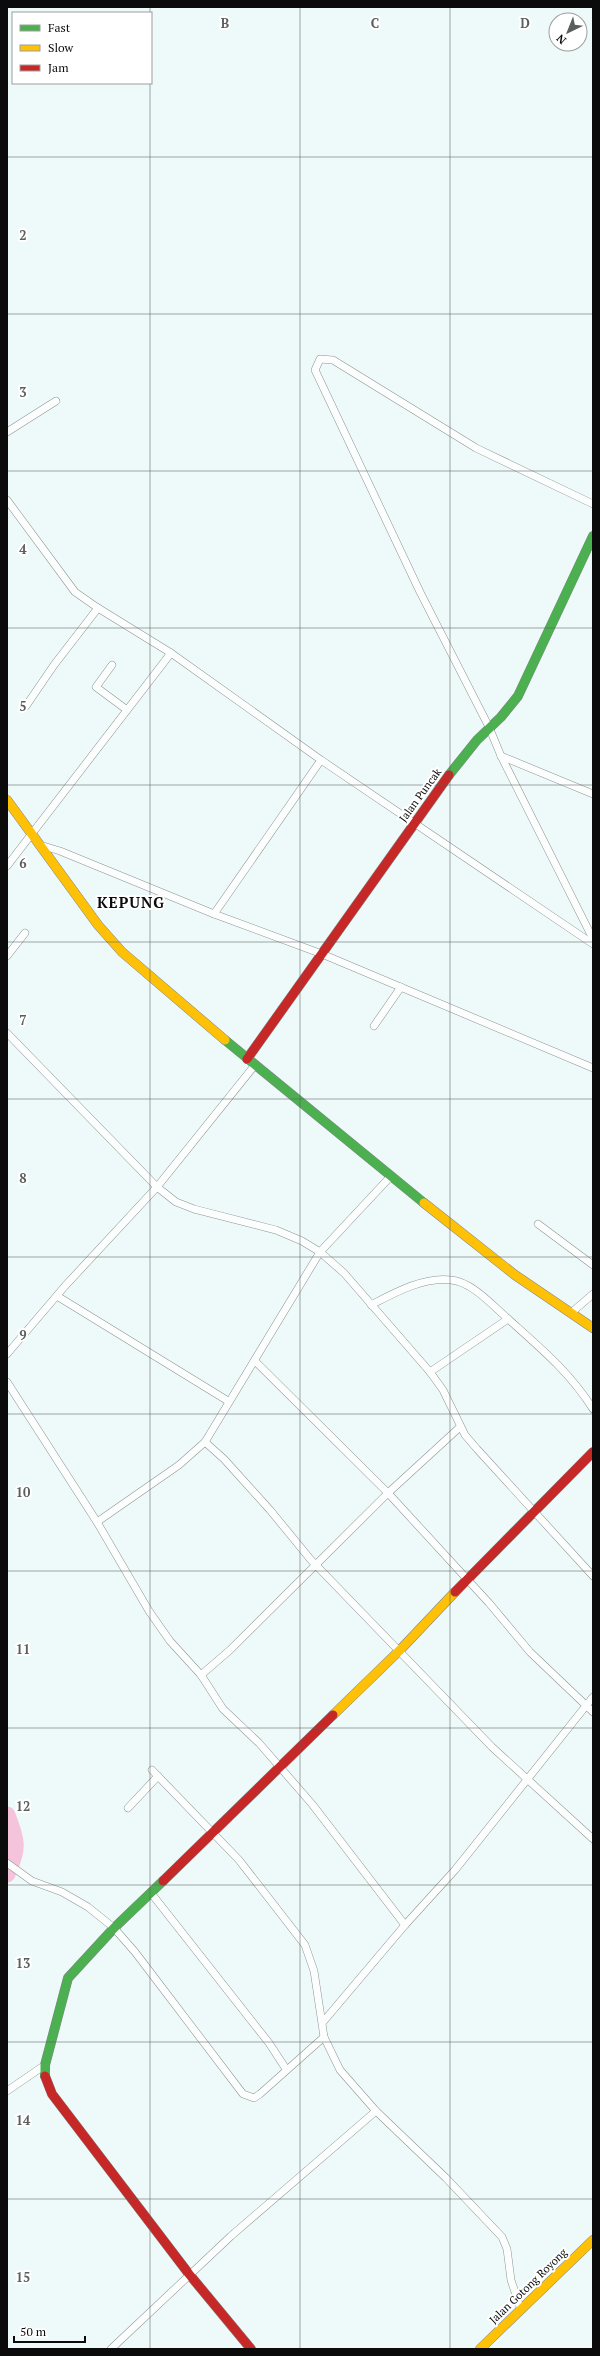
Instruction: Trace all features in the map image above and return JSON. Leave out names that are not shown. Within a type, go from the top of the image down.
[{"type":"street","points":[[593,504],[476,448],[333,360],[320,359],[317,362],[315,370],[410,571],[489,727],[501,756],[593,939]]},
{"type":"street","points":[[7,432],[56,401]]},
{"type":"street","points":[[7,500],[75,592],[171,653],[321,760],[415,822],[593,944]]},
{"type":"street","name":"Jalan Puncak","points":[[247,1059],[464,754],[509,708],[526,681],[593,536]]},
{"type":"street","points":[[26,706],[54,664],[98,608]]},
{"type":"street","points":[[7,866],[171,653]]},
{"type":"street","points":[[112,665],[96,687],[127,710]]},
{"type":"street","points":[[501,756],[593,794]]},
{"type":"street","points":[[214,914],[321,760]]},
{"type":"street","points":[[7,800],[98,925],[122,952],[177,1001],[390,1176],[515,1275],[593,1328]]},
{"type":"street","points":[[40,845],[60,851],[214,914],[322,954],[593,1068]]},
{"type":"street","points":[[7,956],[25,933]]},
{"type":"street","points":[[374,1026],[401,987]]},
{"type":"street","points":[[7,1032],[161,1182],[176,1202],[194,1209],[276,1230],[302,1241],[320,1252],[344,1273],[430,1372],[443,1390],[460,1427],[477,1449],[593,1576]]},
{"type":"street","points":[[7,1354],[57,1296],[161,1182],[255,1065]]},
{"type":"street","points":[[97,1522],[179,1465],[205,1442],[228,1401],[254,1362],[320,1252],[390,1176]]},
{"type":"street","points":[[538,1224],[593,1265]]},
{"type":"street","points":[[371,1305],[387,1296],[433,1280],[452,1280],[466,1284],[551,1356],[579,1387],[593,1409]]},
{"type":"street","points":[[571,1313],[593,1294]]},
{"type":"street","points":[[57,1296],[228,1401]]},
{"type":"street","points":[[430,1372],[508,1319]]},
{"type":"street","points":[[254,1362],[388,1493],[467,1579],[530,1652],[593,1712]]},
{"type":"street","points":[[7,1382],[97,1522],[149,1611],[170,1641],[201,1675],[223,1709],[281,1766],[343,1842],[405,1925]]},
{"type":"street","points":[[201,1675],[230,1650],[388,1493],[460,1427]]},
{"type":"street","points":[[205,1442],[224,1459],[270,1510],[315,1564],[400,1650],[492,1747],[593,1840]]},
{"type":"street","points":[[251,2349],[189,2274],[52,2094],[45,2076],[45,2065],[68,1978],[114,1928],[400,1650],[467,1579],[593,1452]]},
{"type":"street","points":[[322,2022],[405,1925],[455,1870],[526,1779],[593,1697]]},
{"type":"street","points":[[152,1770],[239,1860],[305,1945],[314,1971],[324,2037],[340,2070],[376,2111],[446,2178],[502,2237],[507,2249],[511,2280],[521,2310]]},
{"type":"street","points":[[128,1808],[158,1776]]},
{"type":"street","points":[[7,1863],[32,1881],[62,1892],[88,1907],[114,1928],[135,1952],[243,2094],[254,2098],[324,2037]]},
{"type":"street","points":[[151,1893],[269,2043],[286,2069]]},
{"type":"street","points":[[7,2091],[45,2065]]},
{"type":"street","points":[[110,2349],[189,2274],[376,2111]]},
{"type":"street","name":"Jalan Gotong Royong","points":[[480,2349],[593,2240]]},
{"type":"waterway","points":[[7,1815],[15,1839],[15,1851],[7,1874]]},
{"type":"traffic: fast","points":[[449,775],[477,740],[501,717],[518,696],[593,536]]},
{"type":"traffic: fast","points":[[225,1040],[424,1203]]},
{"type":"traffic: fast","points":[[45,2076],[45,2065],[68,1978],[114,1928],[163,1881]]},
{"type":"traffic: slow","points":[[7,800],[98,925],[122,952],[225,1040]]},
{"type":"traffic: slow","points":[[424,1203],[515,1275],[593,1328]]},
{"type":"traffic: slow","points":[[333,1715],[400,1650],[455,1592]]},
{"type":"traffic: slow","points":[[480,2349],[593,2240]]},
{"type":"traffic: jam","points":[[247,1059],[449,775]]},
{"type":"traffic: jam","points":[[455,1592],[593,1452]]},
{"type":"traffic: jam","points":[[163,1881],[333,1715]]},
{"type":"traffic: jam","points":[[45,2076],[52,2094],[189,2274],[251,2349]]},
{"type":"district","name":"KEPUNG","points":[[131,902]]}]
